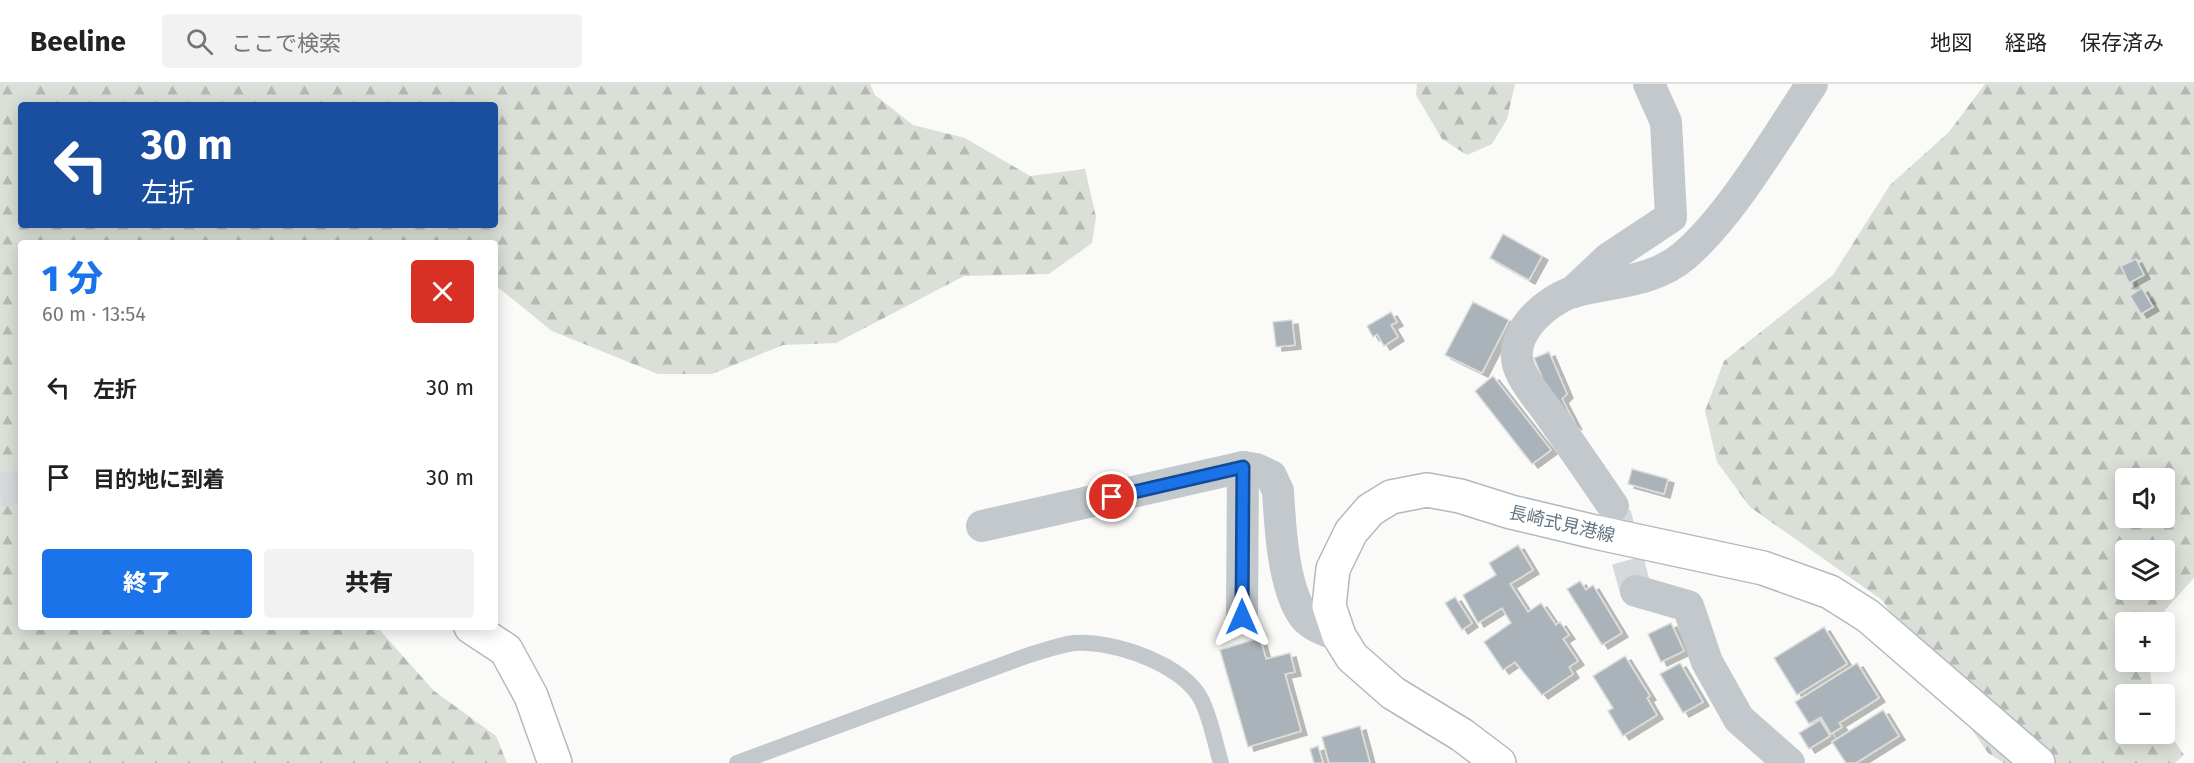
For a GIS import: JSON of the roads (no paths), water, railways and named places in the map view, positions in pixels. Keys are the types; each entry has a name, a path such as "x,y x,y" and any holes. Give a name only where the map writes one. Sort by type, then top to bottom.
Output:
{"main road":[{"name":"長崎式見港線","path":"1499,763 1462,735 1393,693 1352,657 1339,636 1329,606 1333,569 1351,532 1370,510 1391,497 1427,490 1595,532 1763,568 1830,592 1868,616 2038,763"},
{"path":"476,630 506,650 531,696 555,763"}],"street":[{"path":"1573,292 1609,258 1671,217 1666,122 1649,84"},
{"path":"1613,506 1519,369 1520,340 1532,320 1551,302 1573,292 1638,280 1684,256 1719,218 1812,84"},
{"path":"1242,617 1243,467"},
{"path":"982,526 1243,467 1256,469 1271,476 1278,491 1291,588 1303,616 1322,629 1339,636"},
{"path":"1636,591 1688,606 1707,662 1739,718 1789,763"}],"lane":[{"path":"736,763 1029,655 1072,644 1100,643 1141,656 1186,679 1202,701 1221,763"}],"tunnel":[{"path":"0,490 18,487"},
{"path":"1615,514 1636,591"}]}
